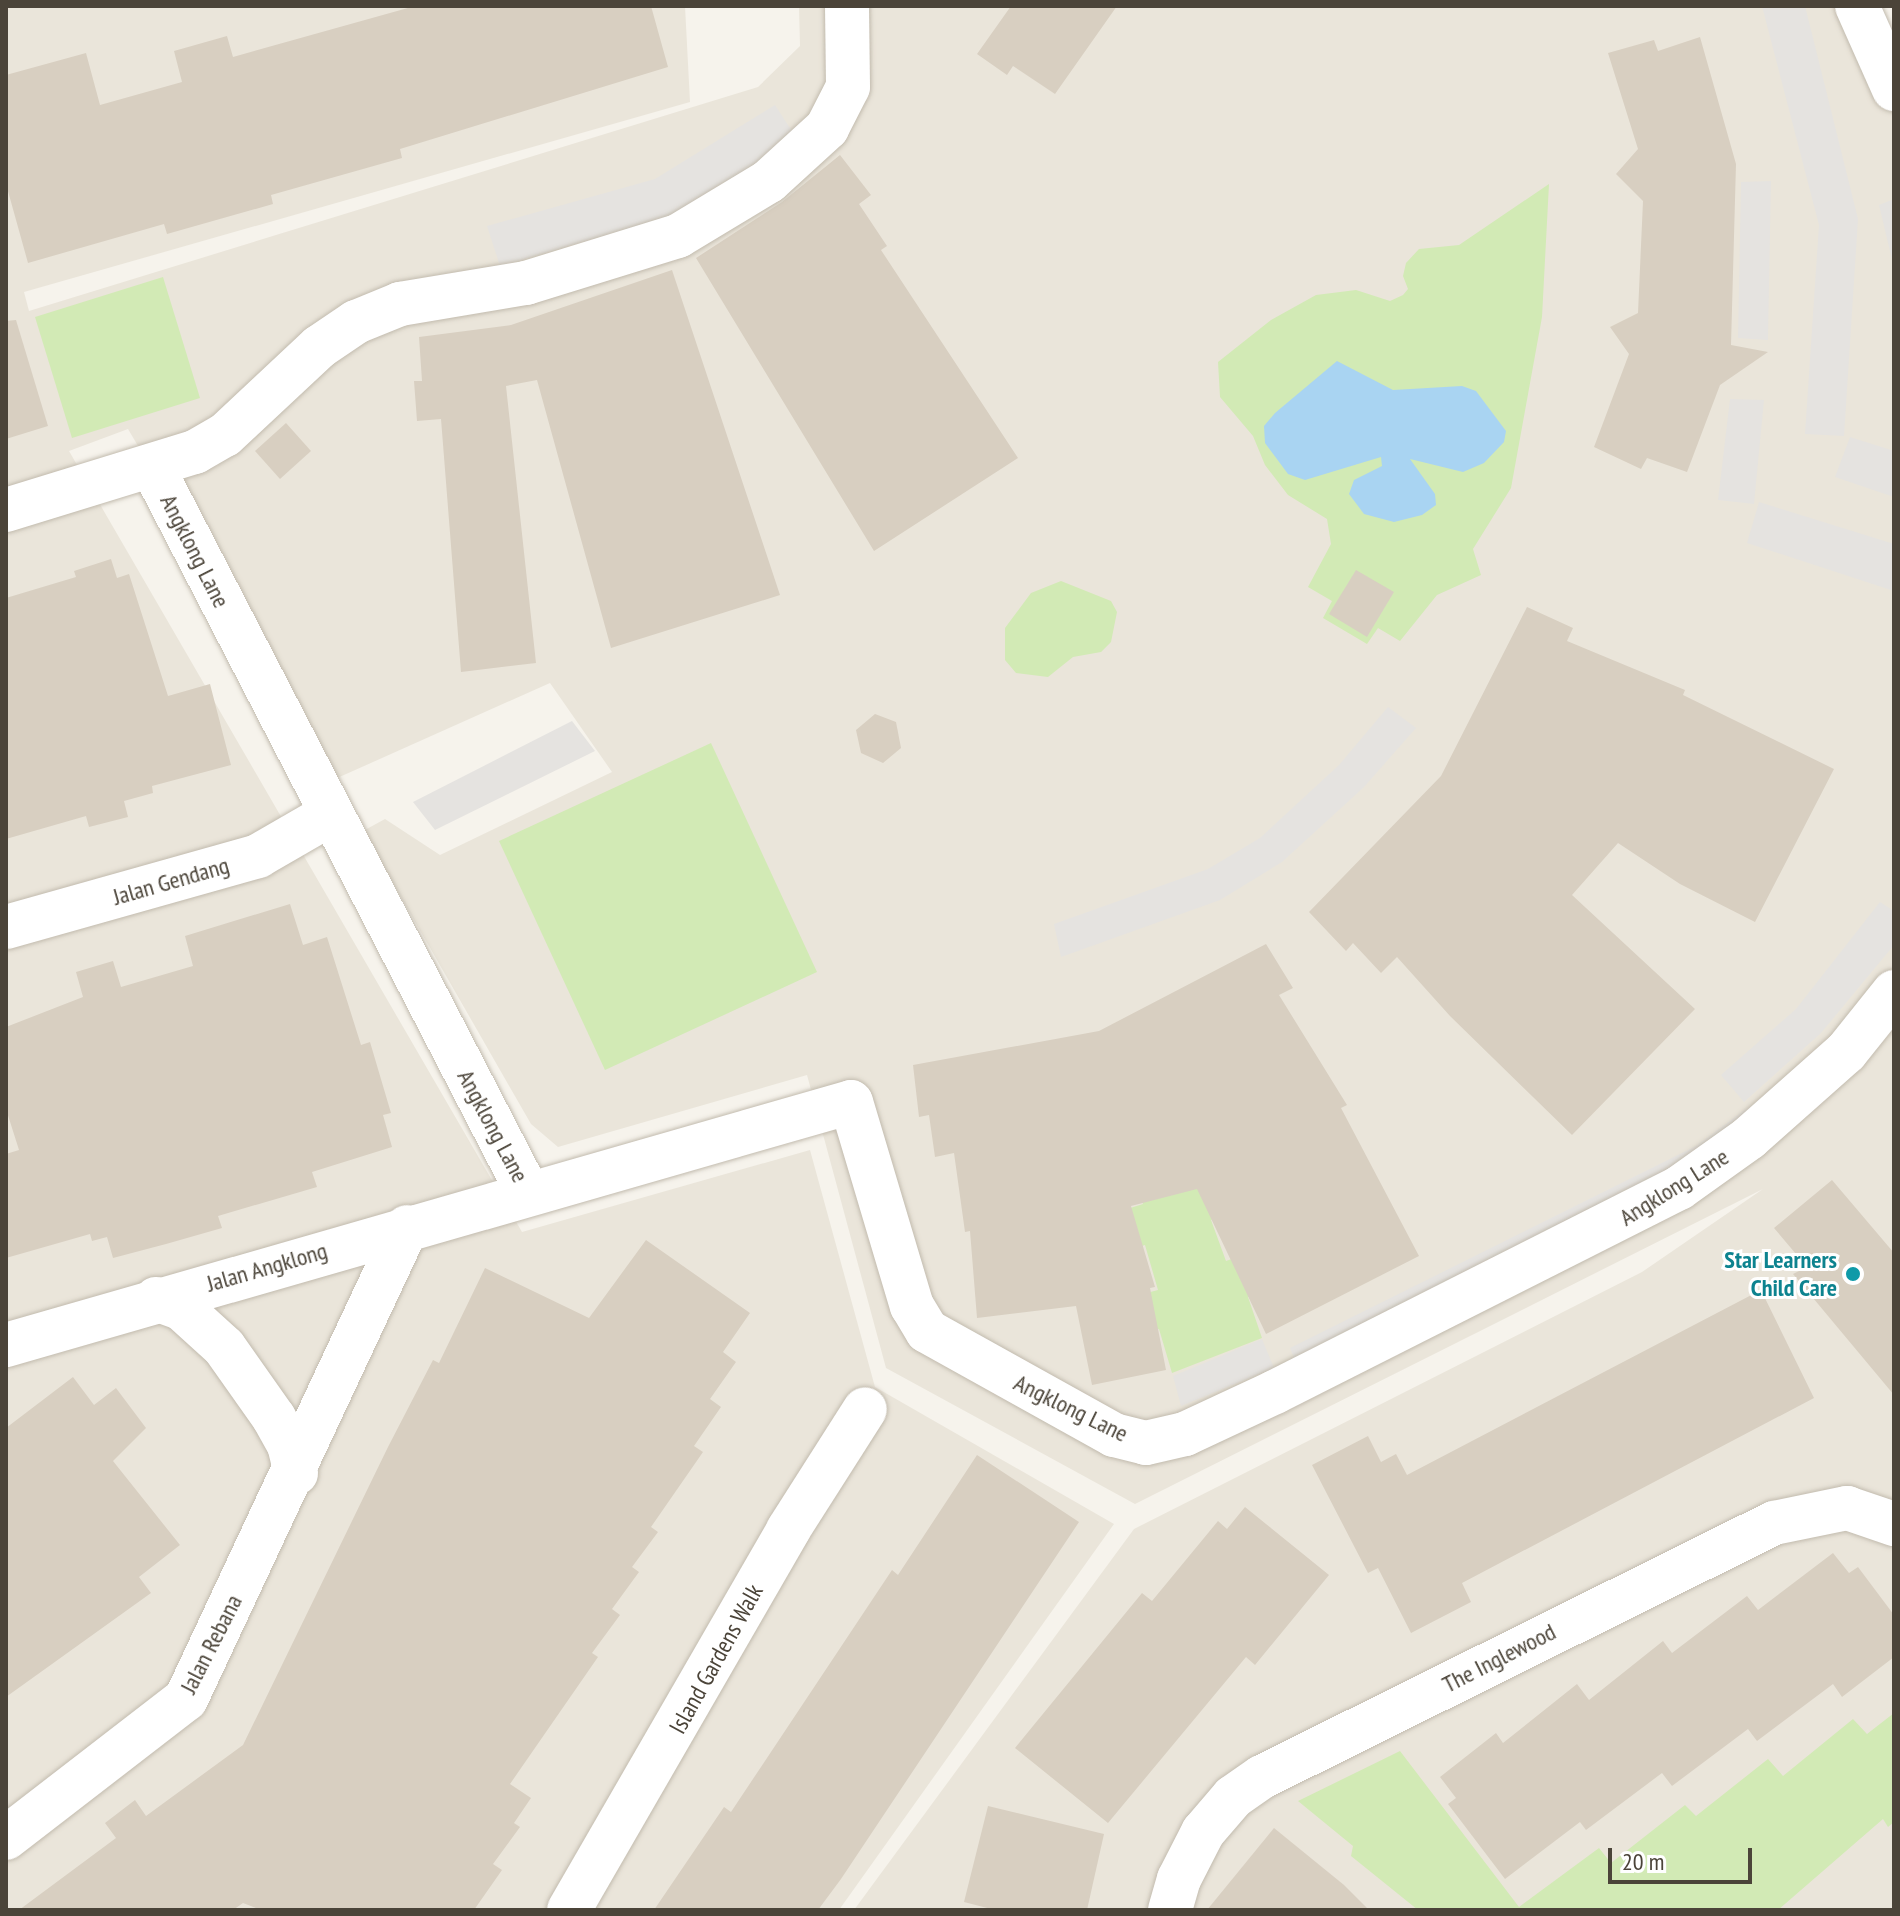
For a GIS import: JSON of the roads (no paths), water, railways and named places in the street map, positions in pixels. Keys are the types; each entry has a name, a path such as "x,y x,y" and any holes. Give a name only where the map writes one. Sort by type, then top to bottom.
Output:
{"street":[{"name":"Angklong Lane","path":"847,6 848,87 827,128 769,181 678,236 598,264 526,283 400,304 356,322 319,347 225,435 153,468 329,815 528,1193 851,1102 912,1306 927,1331 1114,1435 1146,1443 1185,1434 1275,1392 1679,1188 1749,1138 1846,1052 1894,992"},
{"path":"1857,6 1894,89"},
{"path":"6,510 153,468"},
{"name":"Jalan Gendang","path":"6,927 258,856 329,815"},
{"name":"Jalan Angklong","path":"6,1345 528,1193"},
{"name":"Jalan Rebana","path":"6,1838 186,1699 296,1473 407,1227"},
{"path":"156,1299 181,1308 224,1347 274,1418 289,1445 296,1473"},
{"name":"Island Gardens Walk","path":"569,1910 788,1530 865,1409"},
{"name":"The Inglewood","path":"1170,1910 1203,1832 1233,1797 1262,1777 1774,1523 1847,1508 1894,1524"}],"water":[{"path":"1337,361 1393,390 1462,386 1476,391 1506,431 1504,442 1484,463 1463,472 1410,459 1435,494 1436,505 1422,515 1394,522 1364,514 1349,494 1354,480 1382,466 1381,457 1305,480 1288,474 1265,443 1264,426 1275,413"}],"place":[{"name":"Star Learners Child Care","path":"1853,1274"}]}
